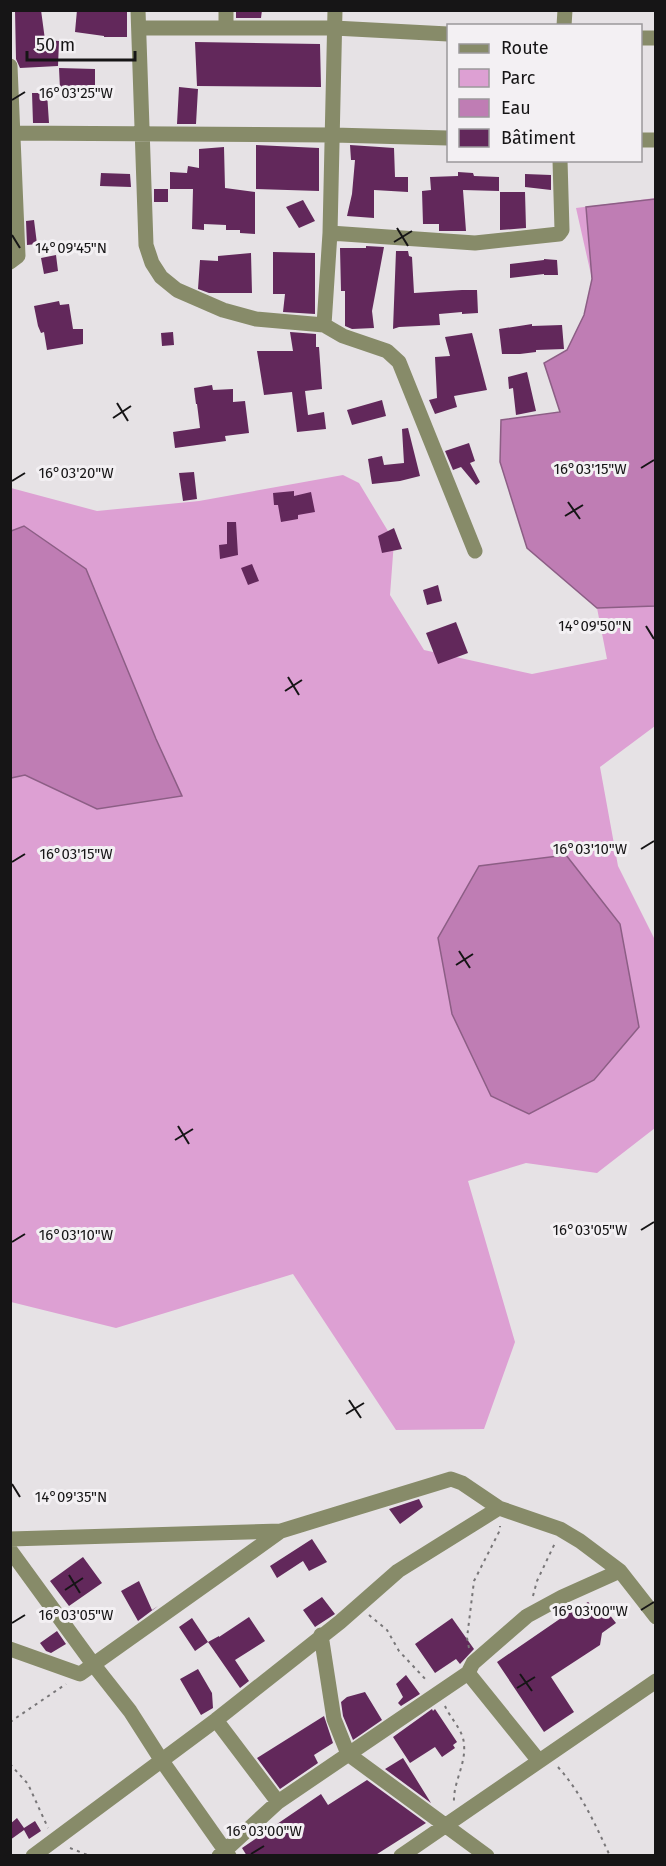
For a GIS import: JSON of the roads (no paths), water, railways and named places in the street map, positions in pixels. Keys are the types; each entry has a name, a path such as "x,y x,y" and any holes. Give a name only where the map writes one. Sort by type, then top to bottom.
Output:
{"street":[{"path":"138,10 146,245 152,263 161,277 177,290 223,310 256,319 324,325 344,336 387,351 399,362 475,551"},
{"path":"226,10 226,27"},
{"path":"324,325 330,233 335,10"},
{"path":"140,28 334,28 447,34"},
{"path":"10,66 11,133 18,256 10,262"},
{"path":"11,133 447,138"},
{"path":"330,233 474,243 559,234 562,231 560,162"},
{"path":"10,1539 281,1531 451,1479 462,1483 499,1508 560,1529 580,1541 620,1571 656,1617"},
{"path":"44,1850 216,1720 356,1609 398,1571 499,1508"},
{"path":"10,1649 80,1674 281,1531"},
{"path":"10,1550 130,1711 225,1854 278,1802 439,1693 527,1616 562,1597 620,1571"},
{"path":"321,1635 334,1719 348,1754 450,1821 488,1856"},
{"path":"470,1668 539,1761"},
{"path":"401,1856 421,1850 450,1821 656,1681"},
{"path":"216,1720 278,1802"}],"water":[{"path":"655,199 655,606 597,608 527,548 500,462 501,420 560,412 544,363 567,350 584,315 592,279 586,207"},
{"path":"24,526 86,569 182,796 97,809 25,775 11,778 11,531"},
{"path":"566,855 620,924 639,1027 594,1080 529,1114 491,1096 452,1014 438,938 479,866"}]}
